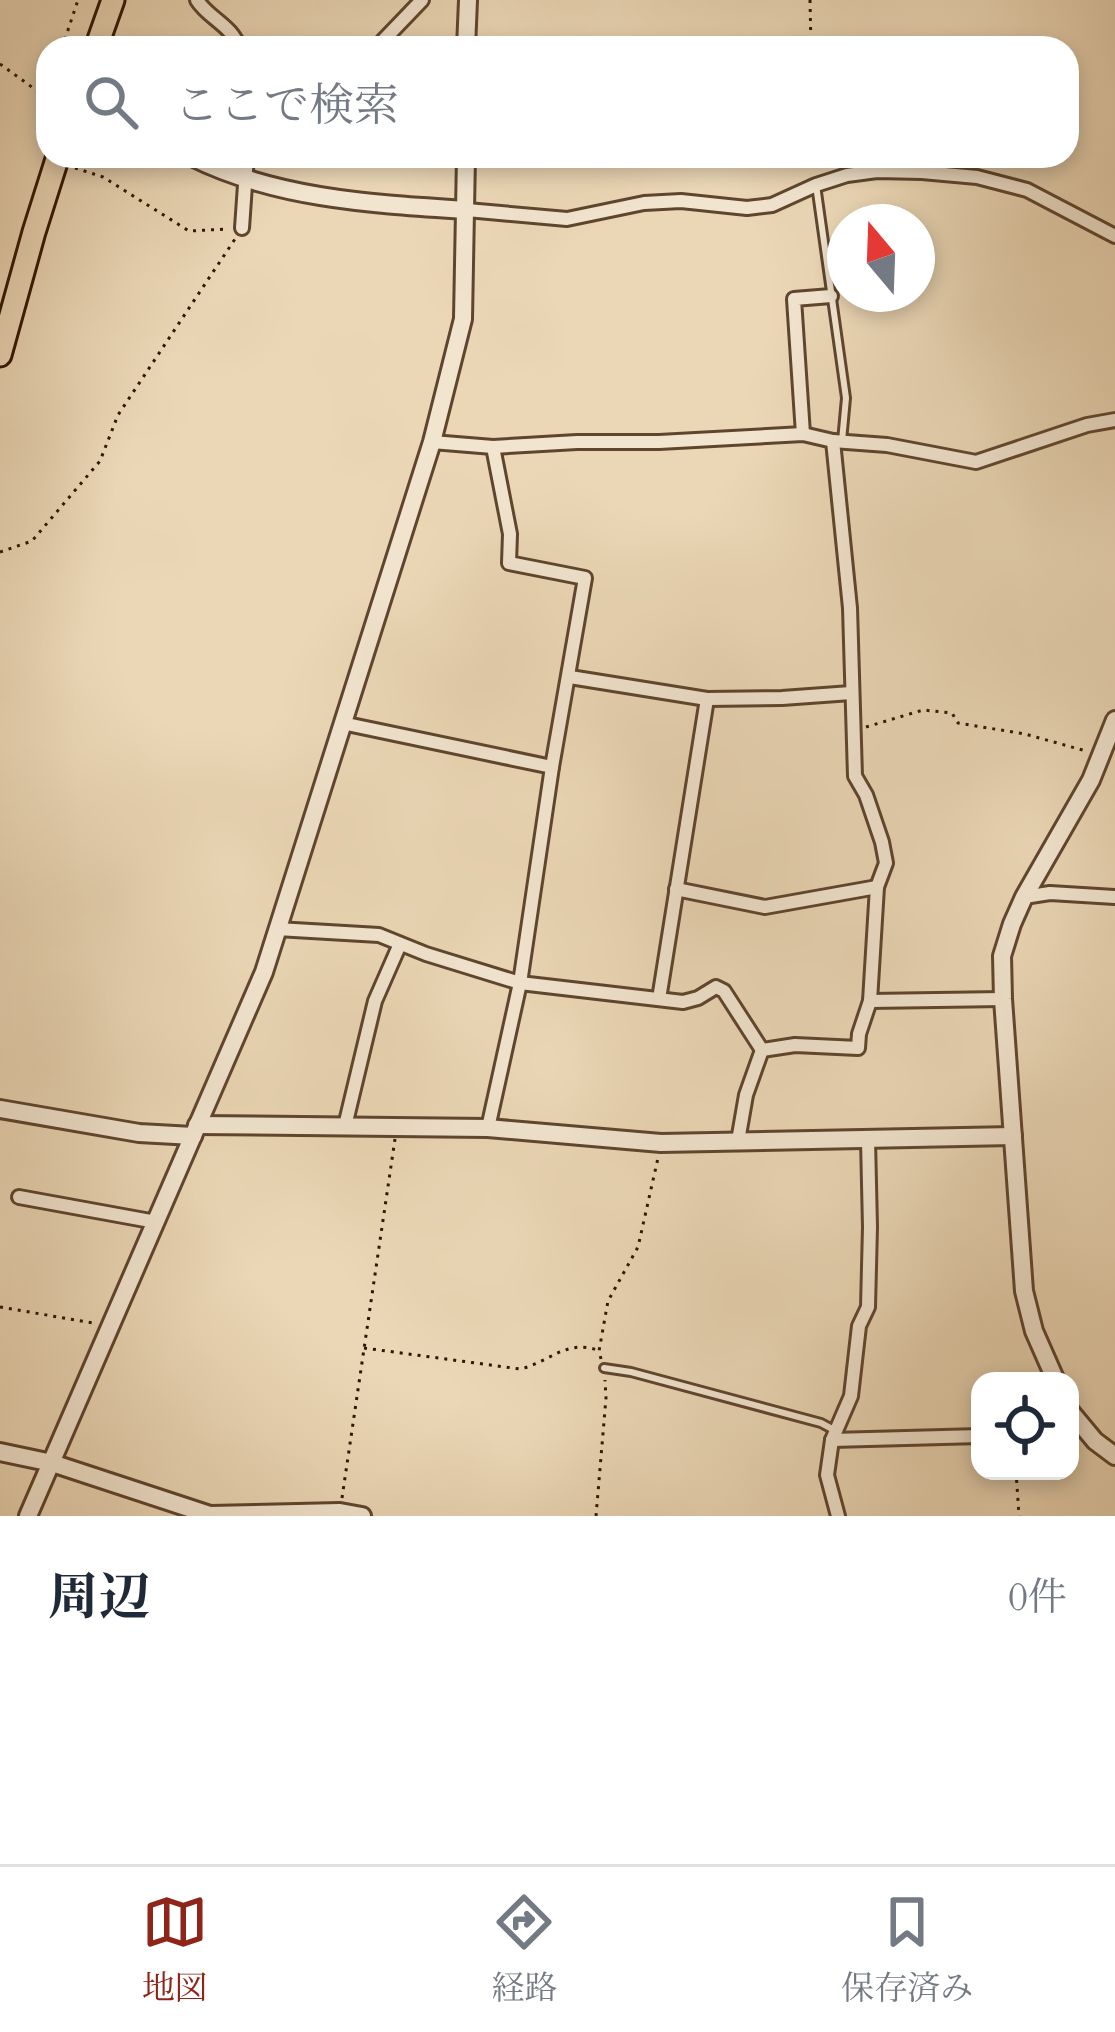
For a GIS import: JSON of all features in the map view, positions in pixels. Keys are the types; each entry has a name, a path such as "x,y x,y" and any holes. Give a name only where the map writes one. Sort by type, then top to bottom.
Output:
{"main road":[{"path":"100,36 113,0"},
{"path":"0,355 54,168"}],"street":[{"path":"197,0 235,36"},
{"path":"388,36 422,0"},
{"path":"466,36 468,0"},
{"path":"219,168 322,197 567,219 644,203 772,206 815,185 877,171 977,177 1027,190 1115,236"},
{"path":"242,228 246,168"},
{"path":"28,1516 264,972 432,442 464,319 466,168"},
{"path":"802,434 794,299 827,296"},
{"path":"432,442 493,447 802,434 982,461 1065,431 1115,420"},
{"path":"738,1141 746,1095 762,1051 795,1046 858,1048 870,1001 878,887 886,863 866,795 855,776 838,441"},
{"path":"488,1127 520,983 585,578 509,563 510,535 493,447"},
{"path":"569,677 707,698 851,693"},
{"path":"659,999 707,698"},
{"path":"1052,1372 1024,1291 1002,956 1024,897 1091,780 1115,720"},
{"path":"343,723 552,767"},
{"path":"676,889 765,907 878,887"},
{"path":"1024,897 1050,893 1115,897"},
{"path":"277,929 379,935 520,983 683,1002 716,987 724,991 762,1051"},
{"path":"345,1126 375,1001 400,944"},
{"path":"870,1001 1003,999"},
{"path":"0,1109 139,1132 488,1127 662,1143 1013,1136"},
{"path":"838,1516 827,1475 834,1435 851,1396 859,1326 868,1307 868,1140"},
{"path":"20,1197 156,1222"},
{"path":"1079,1422 1115,1456"},
{"path":"834,1435 971,1436"},
{"path":"0,1452 52,1463 210,1515 340,1512 362,1516"}],"lane":[{"path":"815,185 827,268"},
{"path":"833,312 846,398 838,441"},
{"path":"604,1368 821,1423 834,1435"}],"path":[{"path":"66,36 78,0"},
{"path":"809,0 810,36"},
{"path":"0,64 36,88"},
{"path":"80,168 103,177 189,231 242,228"},
{"path":"0,552 32,541 100,461 118,415 242,228"},
{"path":"853,730 923,710 952,713 958,722 1102,755"},
{"path":"340,1512 397,1126"},
{"path":"596,1516 606,1398 599,1351 608,1300 638,1247 662,1143"},
{"path":"0,1306 111,1327"},
{"path":"364,1348 520,1370 558,1351 587,1347 599,1351"},
{"path":"1016,1480 1018,1516"}]}
